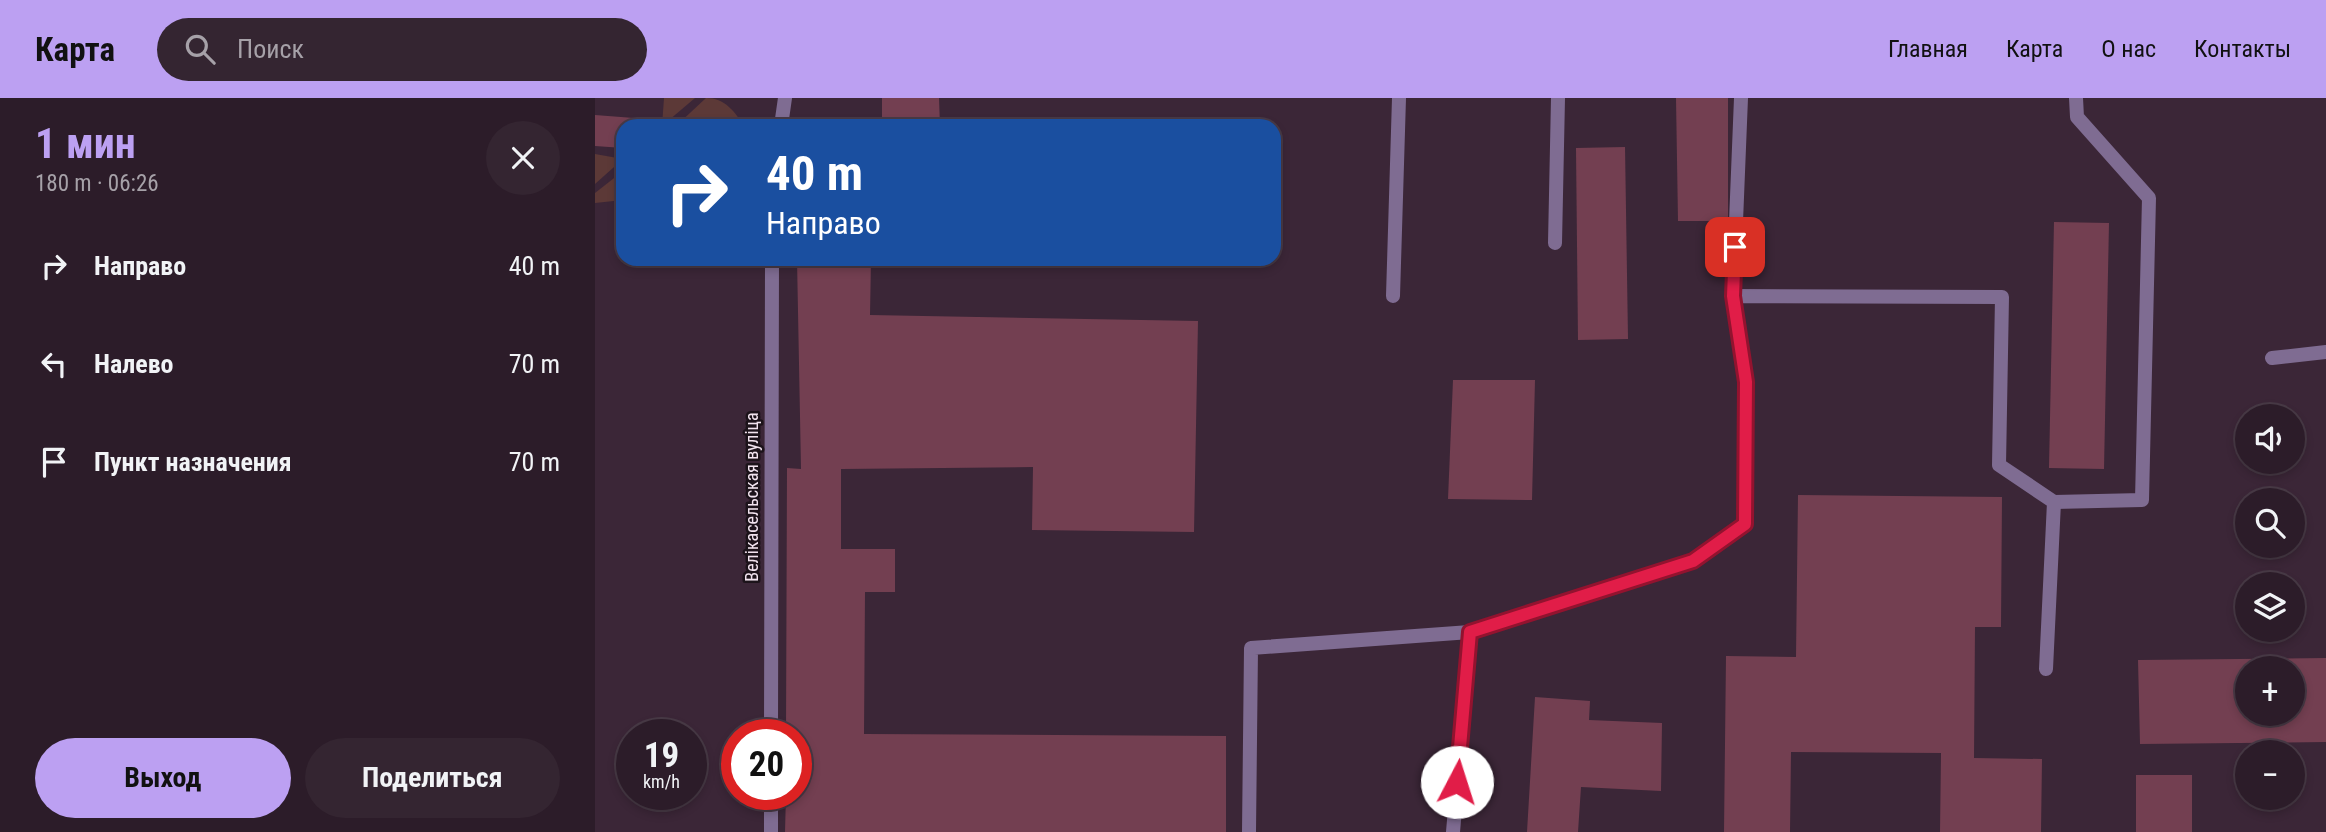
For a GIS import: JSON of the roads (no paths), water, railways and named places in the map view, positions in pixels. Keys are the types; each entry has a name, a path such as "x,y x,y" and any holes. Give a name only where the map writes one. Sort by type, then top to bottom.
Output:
{"street":[{"path":"782,119 785,98"},
{"path":"1393,296 1399,98"},
{"path":"1555,243 1558,98"},
{"path":"1249,832 1251,648 1470,632 1693,561 1745,524 1746,382 1733,296 1741,98"},
{"path":"1733,296 2002,297 1999,465 2054,502 2142,500 2149,198 2077,117 2076,98"},
{"name":"Велікасельская вуліца","path":"771,719 772,266"},
{"path":"2273,358 2326,352"},
{"path":"2046,669 2054,502"},
{"path":"1453,832 1470,632"},
{"path":"771,810 771,832"}]}
